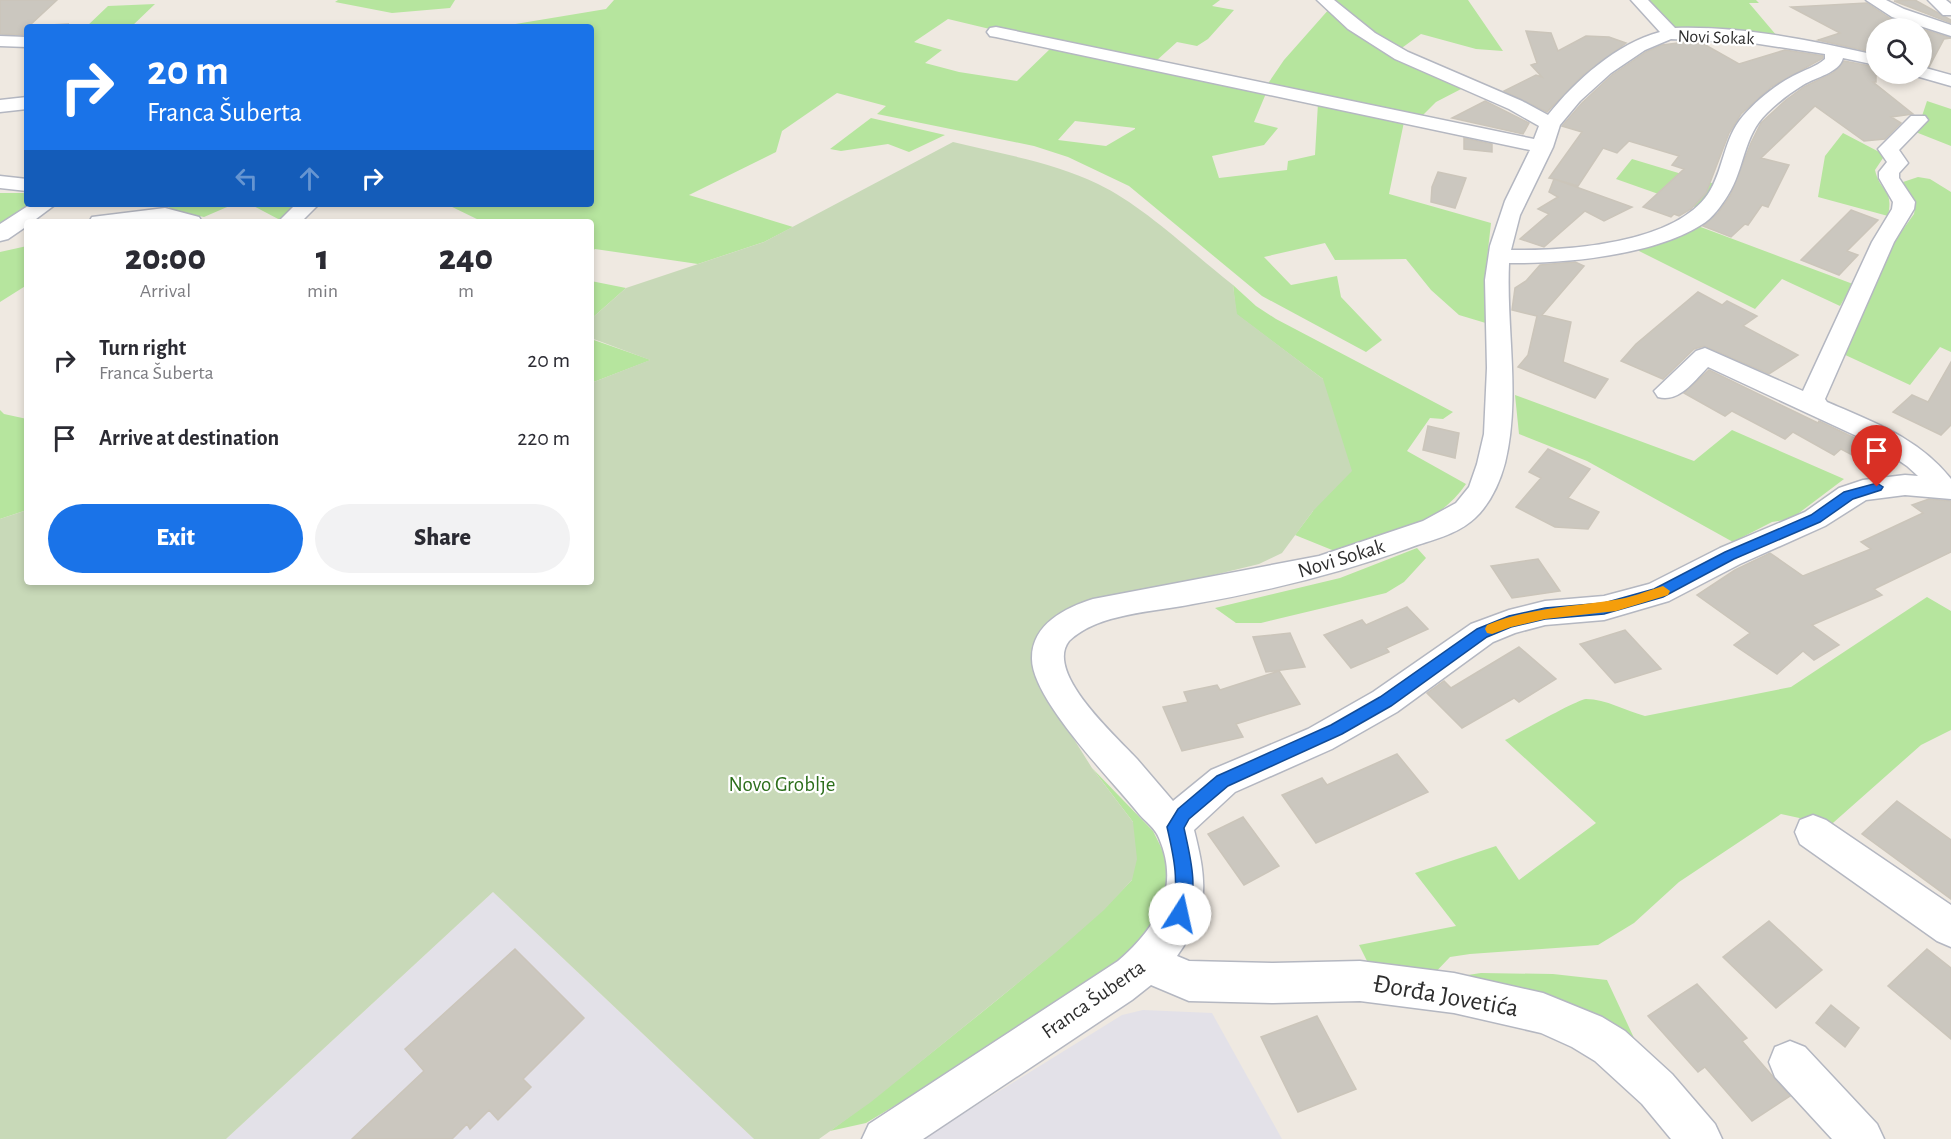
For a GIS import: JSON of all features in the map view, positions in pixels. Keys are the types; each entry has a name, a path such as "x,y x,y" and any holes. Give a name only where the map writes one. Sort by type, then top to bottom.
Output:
{"street":[{"path":"1325,0 1352,26 1382,46 1449,78 1509,102 1546,136"},
{"path":"1639,0 1670,34"},
{"path":"1874,0 1898,13 1951,31"},
{"path":"996,32 1546,136"},
{"name":"Novi Sokak","path":"1175,827 1162,815 1070,707 1053,681 1049,663 1050,644 1063,628 1078,617 1093,611 1293,574 1347,559 1433,529 1464,512 1476,500 1485,483 1499,429 1499,256 1505,224 1546,136 1570,102 1611,64 1629,51 1670,34 1763,39 1824,48 1866,58"},
{"path":"0,41 24,42"},
{"path":"1499,256 1534,257 1606,247 1664,234 1692,222 1712,204 1725,183 1736,140 1743,127 1768,102 1788,87 1831,64 1835,59 1832,56"},
{"path":"1932,75 1951,81"},
{"path":"0,106 24,103"},
{"path":"1817,408 1812,399 1814,391 1861,294 1883,242 1903,209 1904,202 1889,178 1889,172 1898,163 1888,149 1918,120"},
{"path":"0,182 24,185"},
{"path":"0,234 40,207"},
{"path":"292,219 305,207"},
{"path":"124,219 165,214 181,219"},
{"path":"0,245 24,240"},
{"path":"1667,391 1705,356 1905,449 1946,488"},
{"path":"1175,827 1184,814 1223,781 1320,739 1385,702 1482,633 1509,622 1545,613 1604,608 1658,593 1730,556 1815,519 1849,495 1863,490 1905,484 1946,488"},
{"name":"Franca Šuberta","path":"884,1139 1108,993 1147,964 1170,934 1184,899 1185,869 1175,827"},
{"path":"1813,832 1951,928"},
{"name":"Đorđa Jovetića","path":"1147,964 1190,981 1273,983 1360,981 1454,993 1544,1012 1587,1032 1610,1046 1657,1089 1700,1139"},
{"path":"1790,1062 1862,1139"}],"shaded area":[{"path":"493,892 754,1139 226,1139"},
{"path":"1143,1010 1212,1013 1282,1139 922,1139 1122,1015"}],"green space":[{"path":"338,0 455,0 450,8 392,13 335,2"},
{"path":"614,0 1220,0 1212,6 1234,10 1208,39 1197,46 1177,42 1156,61 948,19 914,42 942,50 925,63 959,72 1017,81 1052,47 1267,91 1254,122 1278,128 1264,145 1212,156 1219,178 1287,170 1288,161 1315,155 1318,103 1404,122 1389,194 1491,223 1484,286 1489,324 1459,315 1431,290 1406,259 1335,260 1325,243 1264,257 1291,285 1337,276 1341,297 1382,340 1366,352 1262,296 1129,186 1068,157 1034,146 877,114 886,106 837,93 782,131 776,152 689,195 793,227 764,242 698,264 594,250 594,219 477,219 452,207 594,207 594,24 516,24 606,9","holes":["1075,121 1135,129 1106,146 1058,140"]},
{"path":"1334,0 1468,0 1503,51 1476,49 1421,34 1399,50 1371,32"},
{"path":"1644,0 1756,0 1759,3 1749,3 1777,36 1677,31"},
{"path":"155,4 134,24 89,24 108,6"},
{"path":"1330,8 1349,30 1375,46 1465,87 1436,102 1420,118 1267,85 1284,60"},
{"path":"1927,101 1951,109 1951,146 1913,131 1921,119"},
{"path":"871,118 945,135 909,152 888,144 841,151 830,149"},
{"path":"1843,133 1885,155 1875,170 1888,195 1888,216 1818,197 1825,156"},
{"name":"Novo Groblje","path":"953,142 1045,164 1098,184 1150,217 1233,285 1237,314 1323,379 1352,471 1313,511 1282,553 1259,564 1082,607 1043,690 1092,768 1133,822 1137,859 1132,880 1104,910 1055,953 871,1102 819,1139 754,1139 493,892 226,1139 0,1139 0,519 24,511 24,585 594,585 594,382 650,360 594,339 594,316 626,288 764,242"},
{"path":"1632,159 1715,184 1698,208 1616,179"},
{"path":"1918,177 1930,179 1951,192 1951,352 1940,347 1910,385 1841,353 1894,242 1914,214 1915,208 1903,182"},
{"path":"0,193 24,193 24,207 32,207 0,226"},
{"path":"170,207 227,207 204,217 168,209"},
{"path":"256,207 298,207 284,219 278,219"},
{"path":"1698,226 1853,284 1840,306 1782,279 1755,309 1631,247"},
{"path":"24,247 24,287 0,302 0,252"},
{"path":"594,282 626,288 594,316"},
{"path":"1233,285 1256,306 1276,319 1453,412 1443,419 1430,418 1407,451 1466,484 1454,498 1441,510 1410,529 1342,554 1295,535 1313,511 1323,379 1236,314"},
{"path":"594,340 651,360 594,382"},
{"path":"1515,395 1694,461 1732,430 1844,479 1791,519 1772,522 1733,542 1587,461 1519,434"},
{"path":"0,410 4,414 24,418 24,511 0,519"},
{"path":"1417,548 1426,558 1404,582 1386,593 1261,623 1236,623 1215,608 1340,578"},
{"path":"1927,597 1951,611 1951,730 1921,745 1825,830 1804,819 1781,814 1679,882 1634,923 1598,945 1450,957 1429,979 1369,965 1359,945 1456,926 1415,873 1496,846 1519,880 1596,823 1505,740 1586,699 1608,703 1645,716 1791,687"},
{"path":"1092,768 1153,831 1164,853 1169,877 1158,920 1099,983 866,1123 830,1131 1040,965 1132,880 1133,822"},
{"path":"1481,973 1553,974 1607,980 1641,1053 1461,976"}],"building":[{"path":"0,0 57,0 31,24 24,24 24,35 0,34"},
{"path":"1915,0 1951,20 1951,23 1894,1"},
{"path":"1867,3 1890,18 1866,18 1866,51 1818,40 1840,33 1791,7"},
{"path":"1526,31 1551,33 1558,51 1586,36 1609,37 1626,43 1583,75 1547,112 1504,91 1536,75 1542,77 1531,65 1537,63"},
{"path":"1932,32 1951,38 1944,39 1932,61"},
{"path":"1686,42 1702,43 1739,64 1785,50 1823,56 1771,87 1741,114 1729,133 1706,193 1691,209 1679,216 1674,214 1671,217 1643,207 1684,169 1672,165 1679,156 1629,141 1617,153 1603,148 1578,186 1549,178 1582,132 1562,126 1582,103 1612,75 1646,52 1662,45"},
{"path":"1844,61 1866,65 1866,84 1876,84 1913,114 1891,117 1901,123 1885,139 1864,141 1815,106 1761,158 1789,165 1768,207 1762,205 1748,225 1745,224 1731,237 1703,226 1718,213 1730,196 1761,123 1804,87 1833,73"},
{"path":"1485,101 1529,123 1523,134 1452,118"},
{"path":"1464,138 1492,144 1492,152 1464,149"},
{"path":"1438,172 1466,178 1455,208 1431,202 1432,187"},
{"path":"1554,179 1632,207 1604,221 1585,211 1544,247 1520,239 1549,214 1538,209 1558,197 1549,192"},
{"path":"1851,210 1878,220 1847,251 1858,255 1839,275 1801,260"},
{"path":"1575,262 1584,266 1542,315 1571,322 1563,362 1608,379 1595,398 1518,367 1528,355 1537,316 1512,310 1515,288 1526,281 1540,265"},
{"path":"1698,292 1722,305 1727,301 1757,316 1743,326 1798,355 1769,374 1704,346 1694,349 1663,379 1621,361 1636,344"},
{"path":"1951,362 1951,425 1941,435 1893,412 1912,395 1928,402"},
{"path":"1709,370 1818,423 1819,421 1878,449 1864,461 1841,449 1834,455 1793,432 1785,439 1732,411 1725,416 1684,393"},
{"path":"1428,426 1459,433 1455,458 1423,450"},
{"path":"1548,449 1590,469 1568,498 1599,512 1588,529 1555,527 1516,507 1541,478 1529,472"},
{"path":"1929,499 1951,501 1951,552 1874,589 1882,595 1812,625 1839,645 1814,660 1803,651 1777,674 1734,645 1750,633 1697,595 1735,570 1770,553 1803,576 1871,549 1861,542 1923,513 1912,505"},
{"path":"1538,559 1560,591 1512,598 1491,566"},
{"path":"1407,607 1428,629 1386,648 1389,652 1351,668 1324,635 1362,620 1366,625"},
{"path":"1625,630 1661,669 1615,683 1580,644"},
{"path":"1290,633 1305,667 1266,672 1253,637"},
{"path":"1519,647 1556,679 1519,702 1514,698 1462,728 1427,693 1444,681 1451,688"},
{"path":"1279,671 1300,704 1236,724 1243,737 1182,751 1163,707 1188,702 1184,692 1217,685 1220,690"},
{"path":"1397,754 1428,792 1316,843 1282,795 1322,778 1327,785"},
{"path":"1897,801 1951,840 1951,899 1862,834"},
{"path":"1243,817 1279,866 1244,885 1208,834"},
{"path":"1769,921 1822,970 1776,1008 1723,957"},
{"path":"515,949 584,1018 523,1079 531,1087 498,1120 489,1110 470,1129 467,1124 452,1139 352,1139 424,1071 405,1049"},
{"path":"1927,949 1951,968 1951,1039 1888,986"},
{"path":"1697,984 1747,1038 1742,1041 1790,1096 1752,1121 1705,1067 1698,1072 1648,1016"},
{"path":"1831,1005 1859,1028 1845,1047 1816,1023"},
{"path":"1317,1016 1356,1089 1298,1112 1261,1037"}],"slow traffic":[{"path":"1492,629 1545,613 1616,606 1663,591"}],"route":[{"path":"1180,914 1184,899 1185,869 1175,827 1191,807 1223,781 1336,730 1385,702 1482,633 1509,622 1545,613 1604,608 1629,603 1658,593 1730,556 1815,519 1831,510 1849,495 1877,487"}]}
